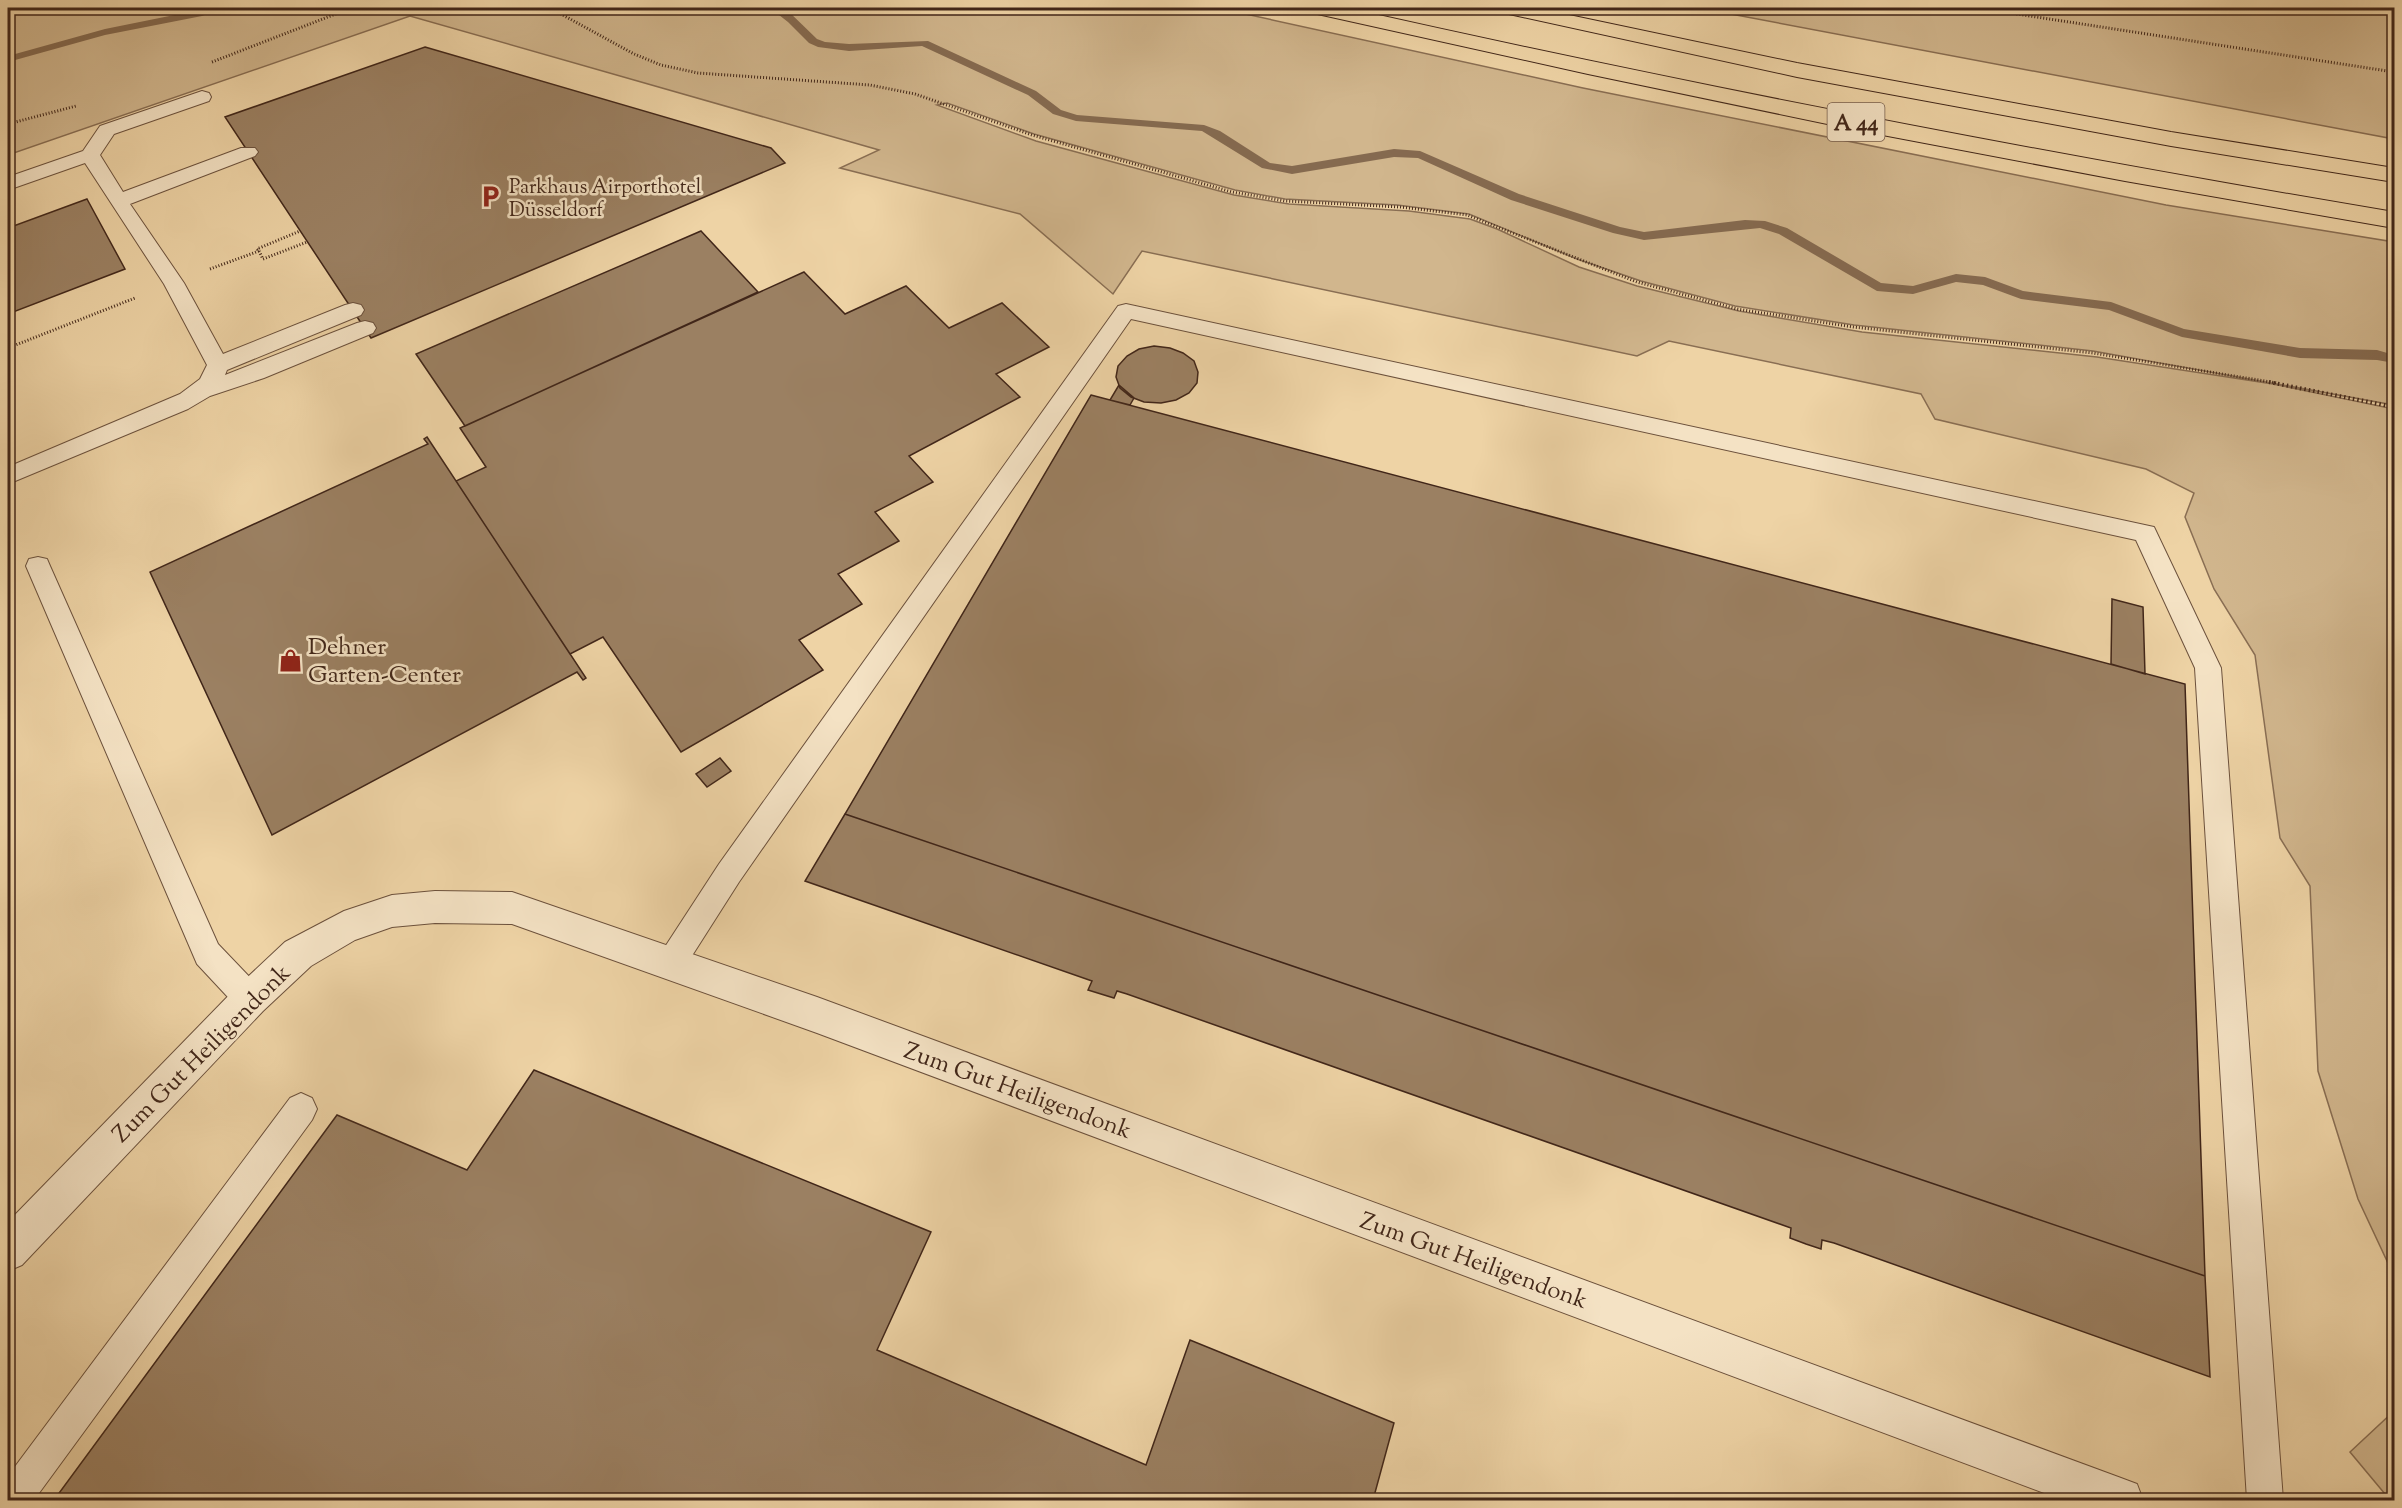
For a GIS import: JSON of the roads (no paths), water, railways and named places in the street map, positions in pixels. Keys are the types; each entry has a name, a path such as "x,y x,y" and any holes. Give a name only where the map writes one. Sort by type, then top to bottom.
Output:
{"highway":[{"name":"A 44","path":"1321,8 1823,116 2166,182 2394,220"},
{"name":"A 44","path":"1509,8 1797,70 2171,139 2394,175"}],"street":[{"name":"Zum Gut Heiligendonk","path":"8,1251 250,999 298,954 344,927 392,911 435,907 512,909 828,1019 2121,1500"}],"lane":[{"path":"8,184 90,155 107,130 201,97"},
{"path":"113,193 243,145"},
{"path":"90,155 174,283 218,365 214,379 207,389"},
{"path":"671,963 736,863 1126,311 2145,534 2208,668 2265,1500"},
{"path":"8,476 180,403 207,389 256,373 359,319 218,365"},
{"path":"39,566 207,954 250,999"},
{"path":"12,1500 301,1108"}],"waterway":[{"path":"8,59 88,36 218,8"},
{"path":"775,8 792,19 813,41 822,45 849,47 924,43 1032,93 1057,112 1076,118 1204,128 1216,133 1256,160 1278,169 1292,170 1394,153 1420,155 1515,197 1617,230 1644,236 1761,224 1783,231 1877,287 1913,290 1956,278 1985,281 2021,295 2111,306 2182,333 2300,353 2377,355 2394,359"}],"place":[{"name":"Parkhaus Airporthotel Düsseldorf","path":"491,197"},
{"name":"Dehner Garten-Center","path":"290,660"}]}
